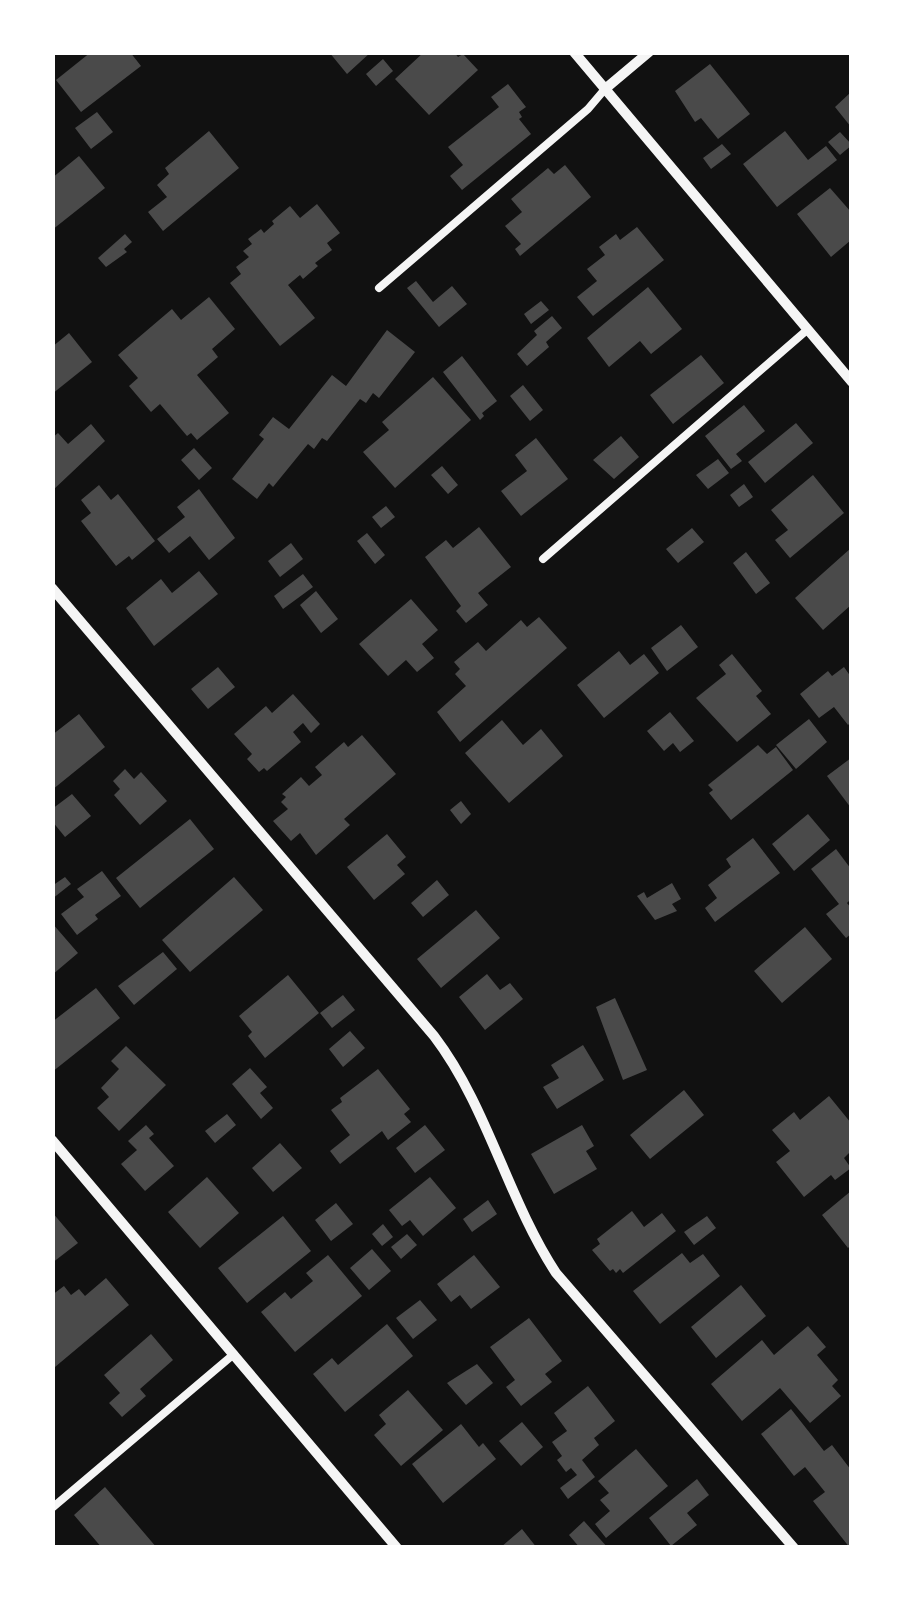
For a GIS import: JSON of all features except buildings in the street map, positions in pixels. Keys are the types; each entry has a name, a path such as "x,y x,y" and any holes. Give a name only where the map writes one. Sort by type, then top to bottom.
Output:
{"street":[{"path":"574,52 852,382"},
{"path":"605,89 649,52"},
{"path":"52,588 434,1036 466,1084 534,1237 556,1272 794,1548"},
{"path":"52,1140 396,1548"}],"lane":[{"path":"380,288 588,109 605,89"},
{"path":"542,559 807,330"},
{"path":"52,1508 234,1354"}]}
